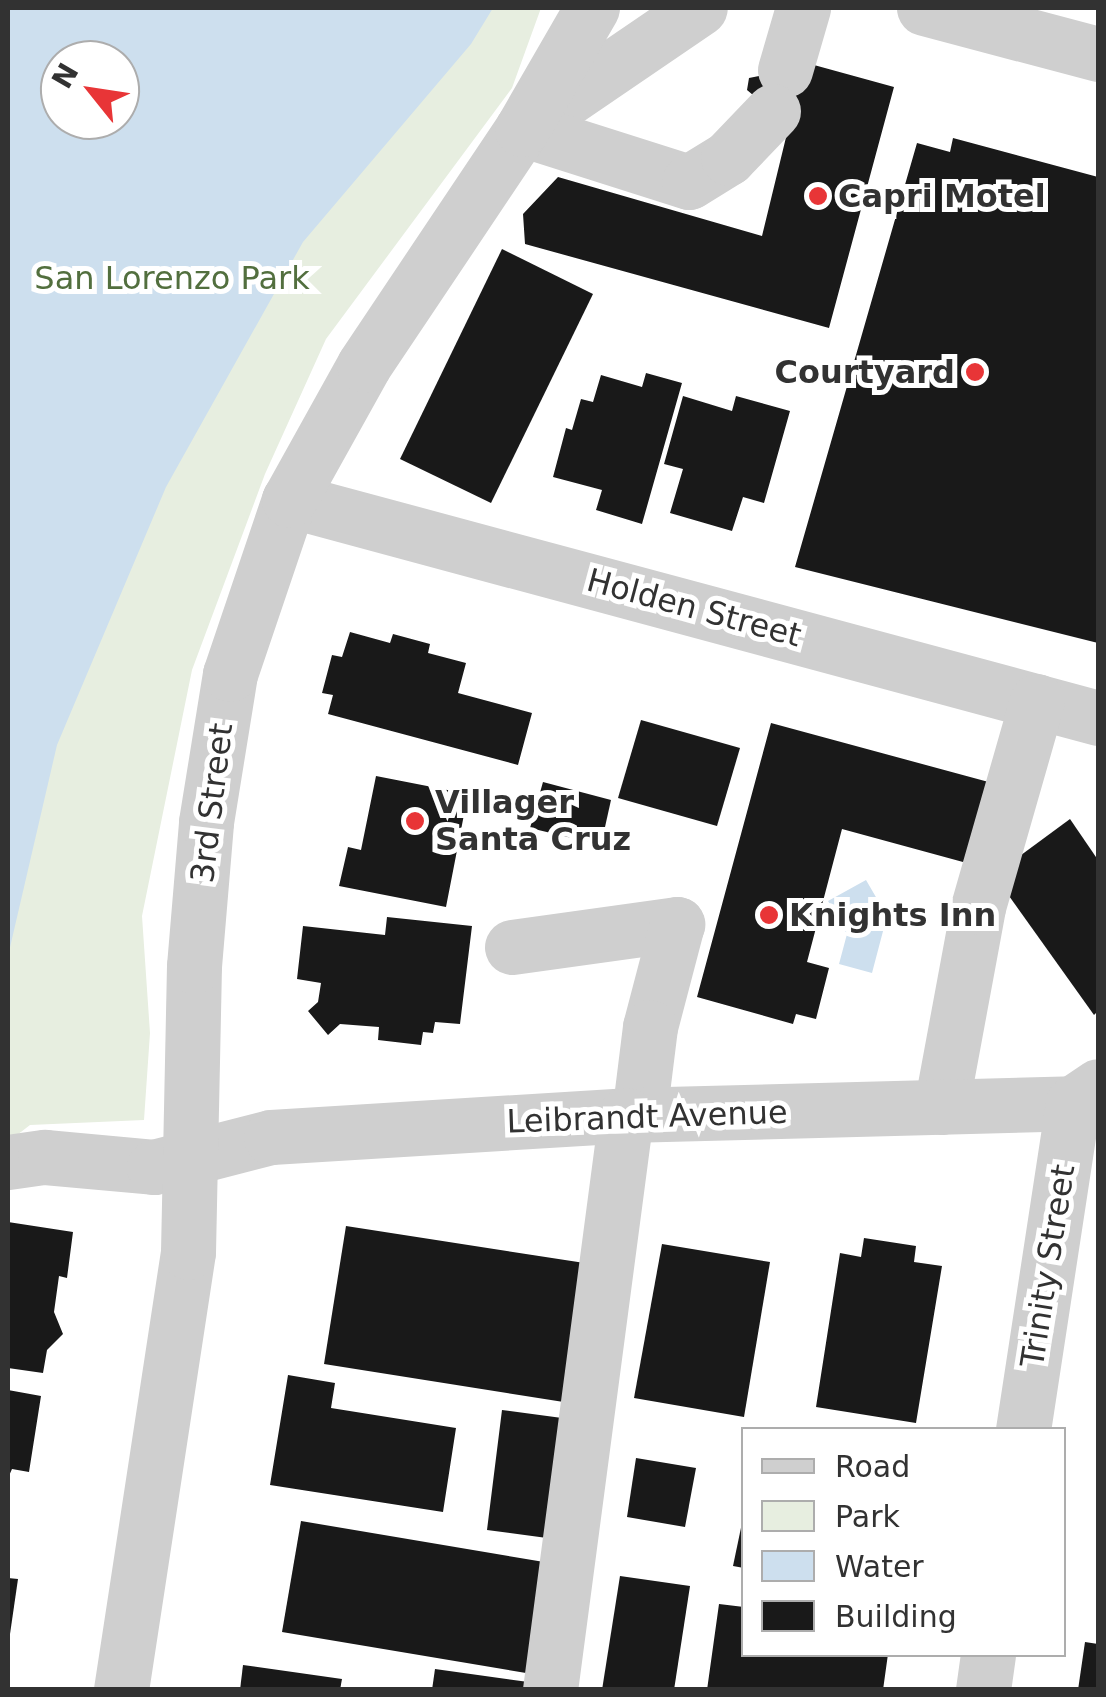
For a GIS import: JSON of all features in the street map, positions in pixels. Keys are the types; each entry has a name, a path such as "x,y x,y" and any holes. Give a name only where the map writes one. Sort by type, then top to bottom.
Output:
{"street":[{"name":"3rd Street","path":"121,1690 188,1252 194,966 206,822 230,674 289,500 364,365 522,129 592,8"},
{"path":"522,129 700,8"},
{"path":"522,129 689,182 728,158 779,91 802,8"},
{"path":"924,8 1098,54"},
{"name":"Holden Street","path":"289,500 1098,718"},
{"path":"942,1106 978,906 1037,701"},
{"path":"512,948 677,924 650,1026 633,1115 550,1690"},
{"name":"Leibrandt Avenue","path":"8,1162 46,1157 154,1167 271,1138 633,1115 942,1106 1086,1095"},
{"name":"Trinity Street","path":"1024,1427 1086,1095"},
{"path":"982,1690 988,1657"}],"green space":[{"name":"San Lorenzo Park","path":"8,8 541,8 512,88 326,339 265,474 192,670 142,916 150,1033 144,1120 30,1125 8,1142"}],"water":[{"path":"8,8 493,8 471,44 303,242 166,487 57,745 8,956"},
{"path":"866,880 887,916 872,973 839,964 847,934 828,901"}],"building":[{"name":"Capri Motel","path":"814,65 894,87 829,328 525,244 523,214 558,177 762,236 789,125 747,90 749,78"},
{"name":"Courtyard","path":"953,138 1098,177 1098,643 795,567 917,143 950,152"},
{"path":"502,249 593,294 491,503 400,459"},
{"path":"646,373 682,383 642,524 596,510 602,490 553,477 566,428 572,430 581,399 593,402 601,375 642,387"},
{"path":"683,396 732,411 736,396 790,411 764,503 743,497 732,531 670,513 683,469 664,464"},
{"path":"350,632 390,643 393,634 430,644 428,653 466,663 458,693 532,713 518,765 328,714 333,695 322,693 332,655 342,657"},
{"path":"641,720 740,748 717,826 618,798"},
{"name":"Knights Inn","path":"771,723 1007,787 985,868 842,829 807,962 829,968 816,1019 796,1014 793,1024 697,997"},
{"name":"Villager Santa Cruz","path":"376,776 468,794 446,907 339,886 348,847 361,850"},
{"path":"543,782 611,800 601,845 530,828"},
{"path":"1070,819 1098,860 1098,1011 1094,1015 994,875"},
{"path":"387,917 472,926 460,1024 435,1022 433,1033 423,1032 421,1045 378,1040 379,1027 340,1024 328,1035 308,1011 318,1002 321,983 297,979 303,926 385,935"},
{"path":"8,1222 73,1232 67,1278 59,1276 54,1312 63,1334 47,1350 43,1373 8,1368"},
{"path":"346,1226 591,1264 570,1403 324,1364"},
{"path":"864,1238 916,1246 914,1262 942,1266 916,1423 816,1407 840,1253 861,1257"},
{"path":"662,1244 770,1262 744,1417 634,1398"},
{"path":"288,1375 335,1383 331,1408 456,1428 443,1512 270,1485"},
{"path":"8,1390 41,1396 29,1472 12,1469 8,1478"},
{"path":"502,1410 562,1418 547,1538 487,1530"},
{"path":"636,1458 696,1468 685,1527 627,1517"},
{"path":"301,1521 544,1562 526,1673 282,1632"},
{"path":"741,1528 741,1567 733,1566"},
{"path":"620,1576 690,1586 674,1690 602,1690"},
{"path":"8,1578 18,1579 10,1634 8,1633"},
{"path":"719,1604 741,1607 741,1657 888,1657 883,1690 707,1690"},
{"path":"1085,1642 1098,1644 1098,1690 1078,1690"},
{"path":"243,1665 342,1679 340,1690 240,1690"},
{"path":"435,1669 543,1684 542,1690 432,1690"}],"place":[{"name":"Capri Motel","path":"818,196"},
{"name":"Courtyard","path":"975,372"},
{"name":"Villager Santa Cruz","path":"415,821"},
{"name":"Knights Inn","path":"769,915"}]}
